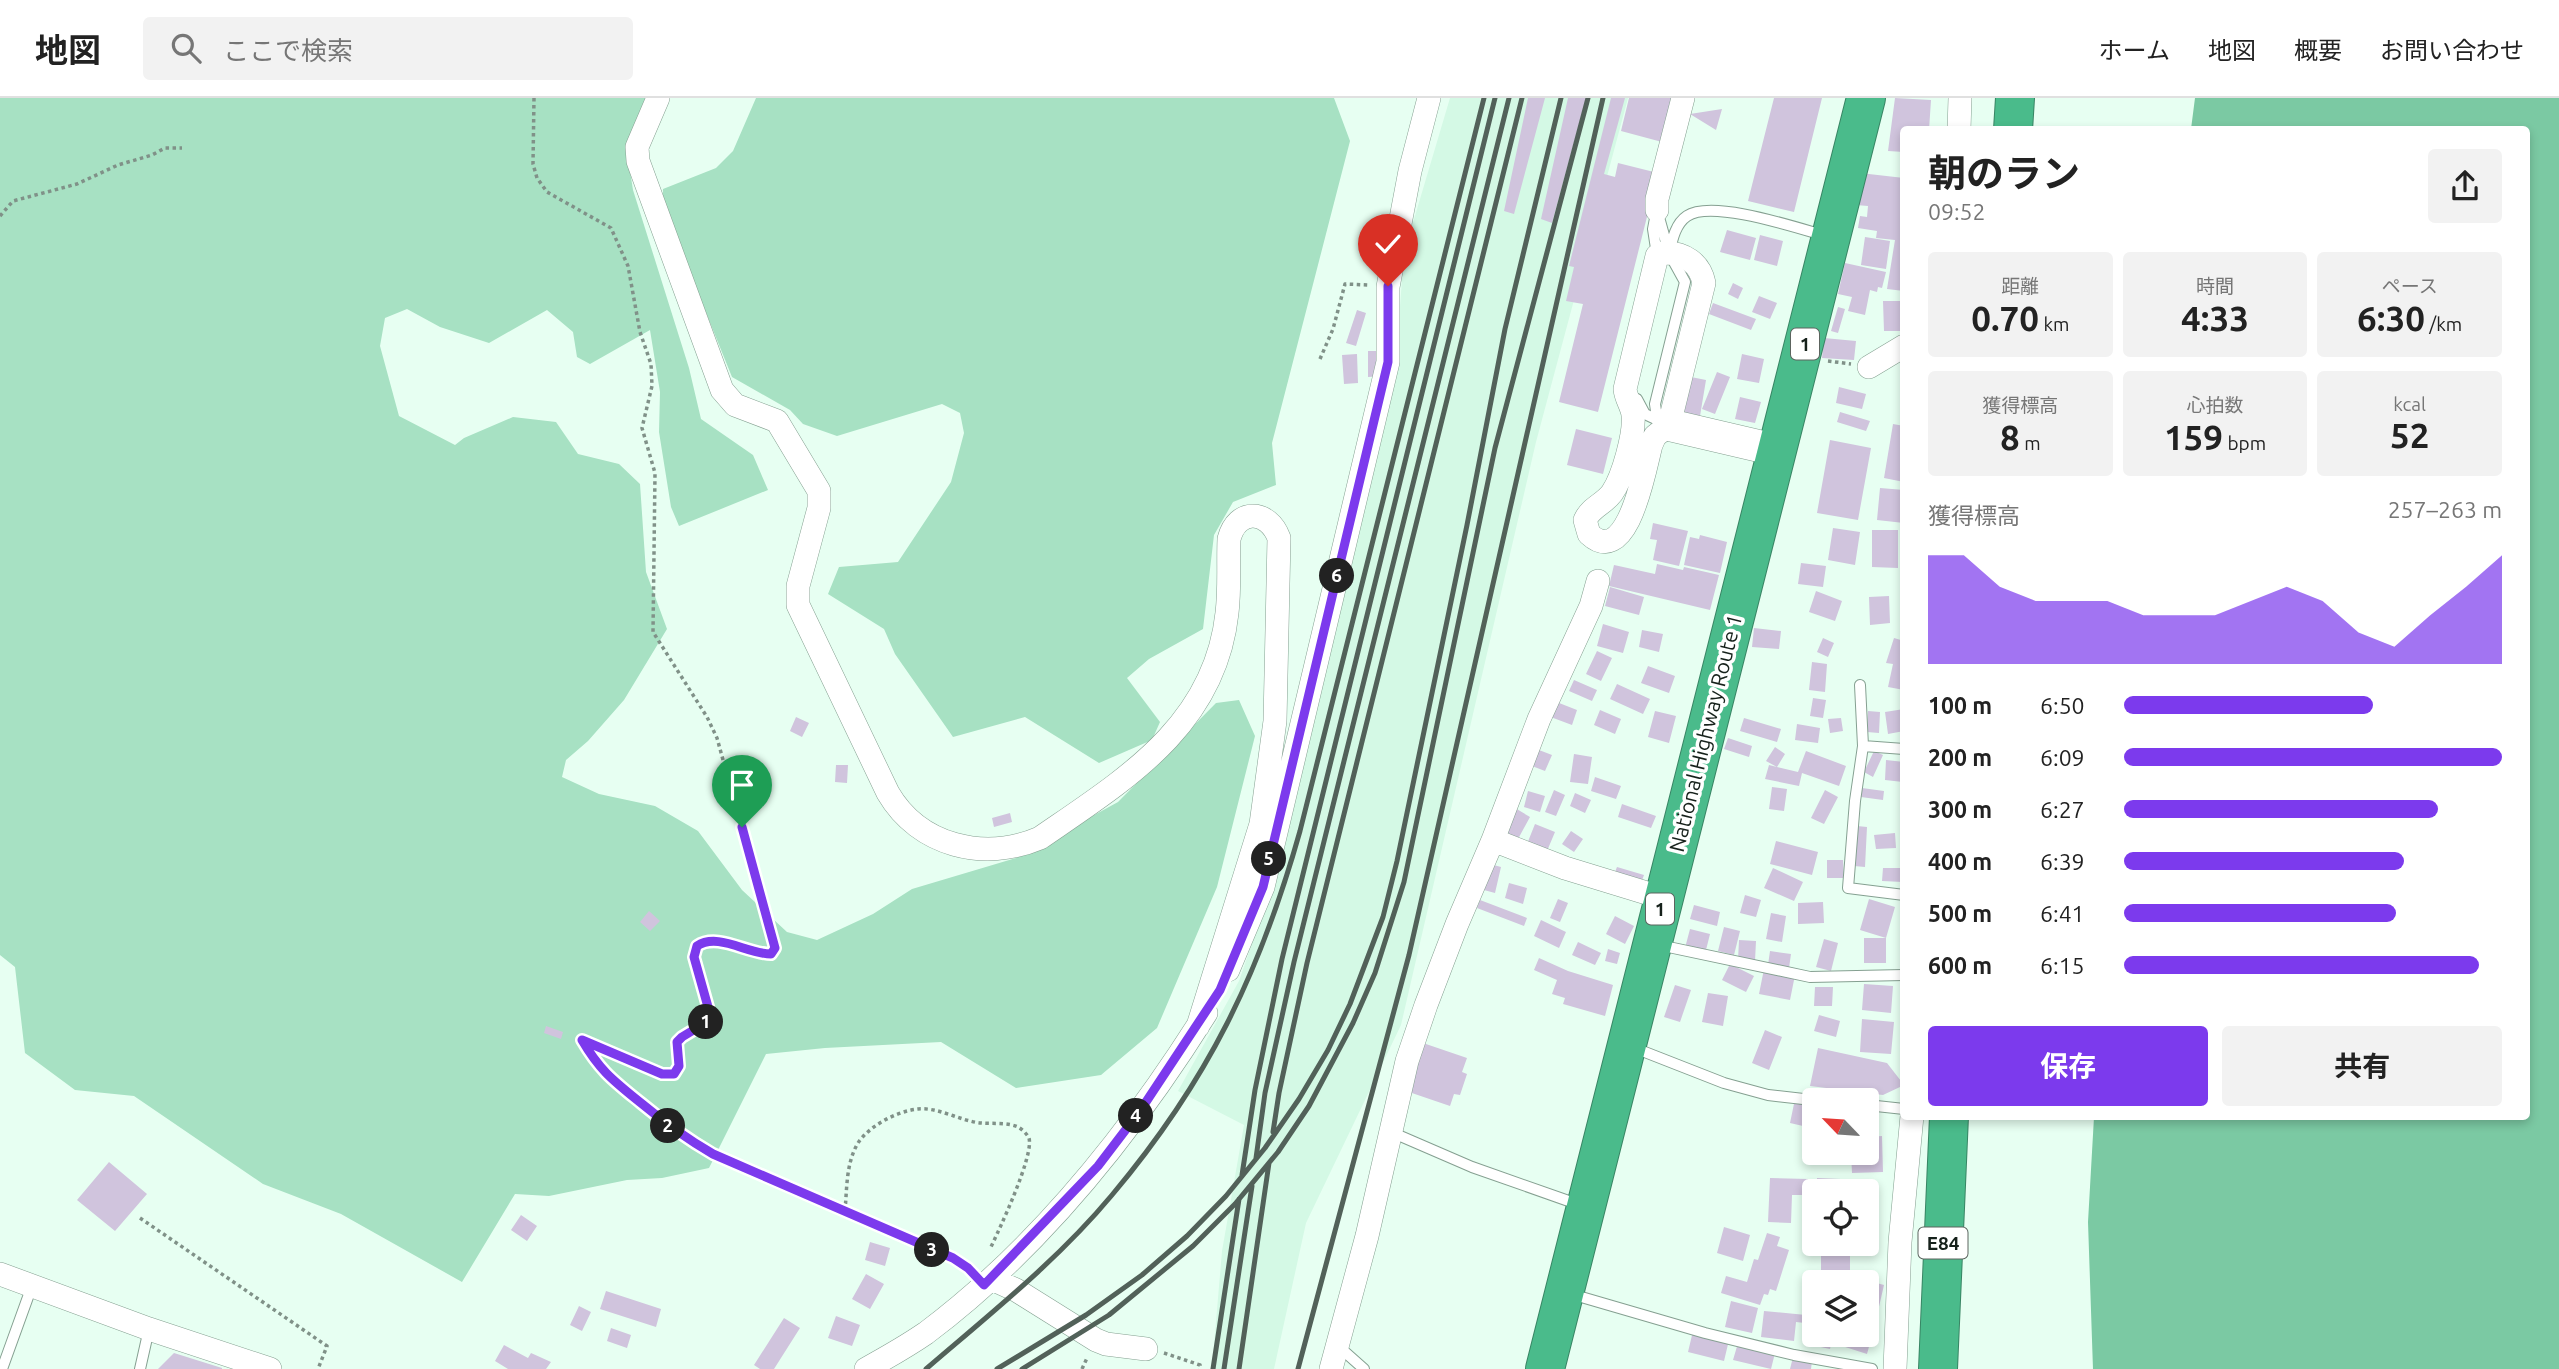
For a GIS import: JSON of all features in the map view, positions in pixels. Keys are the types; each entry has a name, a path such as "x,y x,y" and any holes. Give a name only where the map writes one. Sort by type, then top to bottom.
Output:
{"highway":[{"name":"National Highway Route 1","path":"1545,1369 1866,98"},
{"path":"1989,126 1990,98"},
{"path":"2013,126 2015,98"},
{"name":"E84","path":"1938,1369 1949,1120"},
{"name":"E84","path":"1964,1369 1974,1120"}],"street":[{"path":"658,98 637,147 638,161 722,390 735,405 777,421 819,491 818,508 798,586 798,604 888,793 897,809 918,829 937,838 978,849 1020,847 1040,838 1152,757 1194,706 1216,659 1227,614 1228,538 1231,531 1241,518 1249,516 1263,519 1276,532 1279,538 1275,721 1261,824 1198,1026"},
{"path":"866,1369 925,1334 984,1280 1098,1166 1140,1111 1220,990 1263,887 1388,362 1388,286 1410,171 1429,98"},
{"path":"1657,210 1657,199 1683,98"},
{"path":"1959,126 1960,98"},
{"path":"1663,255 1694,262 1700,267 1704,282 1669,425 1656,436 1651,445 1630,520 1619,536 1601,542 1589,534 1586,520 1593,509 1608,498 1618,483 1632,433 1633,412 1626,399 1625,389 1663,255"},
{"path":"1869,367 1900,348"},
{"path":"1669,425 1776,450"},
{"path":"1331,1369 1367,1236 1407,1061 1457,924 1493,840 1539,719 1591,606 1598,581"},
{"path":"1493,840 1565,868 1663,898"},
{"path":"1895,1369 1900,1242 1912,1120"},
{"path":"0,1274 149,1329 270,1369"},
{"path":"984,1280 1016,1290 1096,1340 1106,1344 1146,1349"}],"lane":[{"path":"1657,210 1653,229 1663,255"},
{"path":"1669,425 1645,414 1638,404 1636,394 1663,255 1686,216 1699,211 1724,210 1831,237"},
{"path":"1860,685 1863,746 1855,801 1848,888 1900,894"},
{"path":"1863,746 1900,749"},
{"path":"1653,943 1810,977 1900,975"},
{"path":"1626,1045 1724,1083 1768,1095 1802,1099"},
{"path":"1880,1106 1900,1109"},
{"path":"1391,1132 1472,1167 1586,1207"},
{"path":"2,1369 32,1286"},
{"path":"1565,1292 1730,1339 1794,1355 1872,1369"},
{"path":"140,1369 149,1329"},
{"path":"1337,1345 1364,1369"}],"path":[{"path":"534,98 533,164 537,178 547,192 611,228 628,265 640,332 651,364 652,386 642,428 655,473 653,632 707,717 717,738 775,948 771,954 760,954 714,940 697,946 694,957 710,1020 677,1042 679,1066 674,1074 662,1074 582,1040 606,1075 667,1126 713,1154 845,1212 953,1258 984,1280 1029,1153 1029,1138 1021,1128 1013,1125 977,1122 919,1109 897,1115 878,1124 859,1141 850,1161 845,1212"},
{"path":"0,215 13,201 78,184 106,170 165,148 182,148"},
{"path":"1320,359 1333,329 1345,284"},
{"path":"1801,357 1869,367"},
{"path":"140,1218 327,1346 318,1369"},
{"path":"1146,1349 1174,1355 1200,1365 1199,1369"}],"shaded area":[{"path":"0,98 651,98 626,146 633,190 689,368 701,419 753,455 768,490 679,526 671,507 659,432 660,392 650,330 590,364 577,357 573,332 547,310 489,343 440,327 407,309 385,318 380,346 399,416 455,445 464,438 513,417 556,422 578,454 619,464 640,484 646,572 667,629 624,700 588,741 566,760 562,777 599,794 655,806 698,831 742,890 787,932 817,940 873,914 912,889 1016,858 1118,802 1216,703 1239,700 1255,736 1217,887 1157,1028 1101,1075 1016,1088 941,1042 766,1054 709,1168 662,1178 627,1180 549,1196 515,1194 462,1282 341,1214 263,1184 134,1096 75,1090 25,1053 15,967 0,955"},
{"path":"756,98 1334,98 1350,141 1272,443 1276,485 1233,502 1214,535 1203,629 1149,659 1127,678 1160,722 1152,740 1099,763 1025,717 953,737 895,654 884,629 828,594 839,567 898,562 951,482 964,433 960,413 942,404 837,436 803,424 790,410 732,377 663,206 663,189 716,168 733,151"},
{"path":"1450,98 1628,98 1536,442 1401,1025 1306,1223 1274,1369 1212,1369 1222,1251 1244,1125 1178,1091 1239,981 1276,875 1397,346 1404,253"},
{"path":"2195,98 2559,98 2559,1369 2093,1369 2088,1222 2094,1120 2530,1120 2530,126 2191,126"}],"building":[{"path":"1528,98 1545,98 1514,214 1504,211"},
{"path":"1568,98 1586,98 1552,223 1541,219"},
{"path":"1611,98 1625,98 1604,174 1615,177 1618,163 1658,173 1598,412 1559,402 1583,304 1566,301 1574,267 1569,266"},
{"path":"1629,98 1672,98 1662,142 1621,131"},
{"path":"1774,98 1822,98 1794,212 1748,201"},
{"path":"1895,98 1931,100 1929,126 1900,126 1900,152 1888,151"},
{"path":"1722,109 1716,130 1690,114"},
{"path":"1860,173 1900,178 1900,291 1887,289 1895,240 1876,238 1877,231 1858,228 1860,216 1867,217 1868,206 1856,205"},
{"path":"1727,230 1756,238 1750,260 1720,252"},
{"path":"1760,235 1783,241 1777,266 1754,260"},
{"path":"1865,237 1890,241 1886,269 1861,265"},
{"path":"1845,263 1886,272 1882,288 1878,287 1877,292 1870,290 1865,315 1848,311 1852,297 1838,294"},
{"path":"1733,283 1743,288 1738,299 1728,294"},
{"path":"1759,296 1777,303 1770,319 1752,312"},
{"path":"1883,301 1900,301 1900,331 1884,331"},
{"path":"1713,303 1756,319 1751,330 1709,314"},
{"path":"1838,307 1845,309 1838,333 1831,331"},
{"path":"1357,310 1366,313 1356,346 1346,343"},
{"path":"1824,338 1856,341 1854,360 1822,358"},
{"path":"1368,351 1383,351 1384,376 1368,377"},
{"path":"1357,354 1358,383 1344,384 1342,355"},
{"path":"1742,354 1764,359 1759,383 1737,379"},
{"path":"1717,372 1730,377 1715,414 1702,409"},
{"path":"1686,376 1706,380 1700,416 1679,413"},
{"path":"1839,387 1866,394 1862,409 1836,403"},
{"path":"1740,397 1761,402 1755,423 1735,419"},
{"path":"1840,412 1870,421 1866,431 1837,422"},
{"path":"1893,424 1900,425 1900,481 1884,478"},
{"path":"1576,429 1612,438 1603,474 1567,465"},
{"path":"1830,440 1871,448 1858,520 1817,513"},
{"path":"1880,488 1900,490 1900,523 1877,520"},
{"path":"1653,523 1688,531 1679,566 1653,560 1657,540 1650,539"},
{"path":"1833,528 1860,532 1855,565 1828,560"},
{"path":"1872,530 1898,530 1898,568 1872,567"},
{"path":"1700,535 1727,542 1720,573 1684,565 1690,537 1699,539"},
{"path":"1801,563 1826,566 1823,587 1798,584"},
{"path":"1657,564 1719,575 1710,610 1609,586 1614,565 1655,574"},
{"path":"1610,587 1644,597 1639,615 1605,606"},
{"path":"1816,591 1842,601 1835,621 1809,612"},
{"path":"1889,596 1890,623 1870,625 1869,597"},
{"path":"1603,624 1629,632 1623,653 1597,646"},
{"path":"1754,628 1781,631 1779,649 1752,647"},
{"path":"1642,630 1663,634 1659,652 1639,647"},
{"path":"1823,638 1834,643 1828,657 1817,652"},
{"path":"1894,638 1900,640 1900,689 1888,687 1893,664 1886,663"},
{"path":"1597,651 1612,658 1601,681 1586,674"},
{"path":"1812,662 1827,664 1825,692 1809,690"},
{"path":"1648,666 1675,676 1669,693 1641,683"},
{"path":"1574,680 1597,690 1592,701 1569,691"},
{"path":"1617,684 1650,699 1643,714 1610,699"},
{"path":"1813,698 1826,700 1823,718 1810,716"},
{"path":"1554,701 1577,710 1572,725 1548,716"},
{"path":"1600,710 1621,719 1615,734 1594,725"},
{"path":"1900,710 1900,732 1888,734 1885,712"},
{"path":"1655,711 1676,716 1669,743 1648,737"},
{"path":"1868,711 1880,712 1879,733 1867,732"},
{"path":"796,717 809,723 802,737 790,731"},
{"path":"1744,718 1781,729 1777,742 1740,731"},
{"path":"1841,718 1843,731 1830,733 1828,719"},
{"path":"1797,724 1820,728 1818,743 1795,740"},
{"path":"1728,738 1752,746 1749,757 1724,749"},
{"path":"1775,747 1785,754 1777,767 1766,761"},
{"path":"1539,750 1552,755 1545,771 1532,766"},
{"path":"1806,751 1846,766 1839,786 1802,773 1799,786 1765,779 1769,765 1798,772"},
{"path":"1874,751 1883,755 1873,777 1864,772"},
{"path":"1574,754 1592,757 1588,784 1570,782"},
{"path":"1886,760 1900,762 1900,782 1885,780"},
{"path":"836,765 848,765 847,783 835,782"},
{"path":"1595,777 1621,786 1616,799 1591,791"},
{"path":"1772,787 1787,789 1784,811 1769,809"},
{"path":"1862,788 1884,791 1883,800 1861,797"},
{"path":"1554,790 1565,795 1556,816 1545,812"},
{"path":"1825,790 1838,797 1824,824 1811,818"},
{"path":"1528,791 1545,796 1540,812 1524,807"},
{"path":"1575,793 1591,800 1585,813 1570,806"},
{"path":"1622,804 1656,816 1651,828 1618,817"},
{"path":"1515,808 1530,817 1518,839 1503,830"},
{"path":"1010,813 1012,822 994,827 992,818"},
{"path":"1535,824 1555,832 1547,851 1527,844"},
{"path":"1857,826 1867,827 1865,867 1854,866"},
{"path":"1571,831 1583,839 1574,852 1562,844"},
{"path":"1895,833 1896,848 1876,849 1874,835"},
{"path":"1776,841 1818,852 1812,875 1770,864"},
{"path":"1827,860 1843,860 1844,878 1827,878"},
{"path":"1490,864 1501,867 1495,893 1484,890"},
{"path":"1617,867 1644,875 1640,886 1613,877"},
{"path":"1773,868 1803,882 1794,901 1764,888"},
{"path":"1883,868 1900,868 1900,882 1882,881"},
{"path":"1509,883 1527,888 1523,904 1505,898"},
{"path":"1745,895 1761,900 1756,917 1740,913"},
{"path":"1558,899 1568,903 1560,922 1550,918"},
{"path":"1869,899 1895,907 1886,938 1860,930"},
{"path":"1480,900 1527,918 1524,926 1477,908"},
{"path":"1823,902 1824,923 1798,924 1798,903"},
{"path":"1694,905 1720,912 1717,926 1690,919"},
{"path":"649,911 660,921 650,931 640,922"},
{"path":"1771,913 1786,916 1782,942 1766,939"},
{"path":"1615,916 1634,926 1625,944 1606,934"},
{"path":"1541,920 1566,932 1559,948 1534,936"},
{"path":"1724,927 1740,931 1734,955 1718,951"},
{"path":"1690,929 1710,934 1705,954 1685,948"},
{"path":"1864,938 1886,938 1886,963 1864,963"},
{"path":"1824,939 1838,943 1831,971 1816,967"},
{"path":"1739,940 1756,941 1755,961 1738,960"},
{"path":"1578,942 1601,953 1595,965 1572,955"},
{"path":"1608,949 1620,953 1617,964 1605,961"},
{"path":"1770,951 1791,954 1789,968 1768,965"},
{"path":"1539,958 1568,971 1613,985 1605,1016 1563,1004 1565,998 1552,994 1557,980 1534,970"},
{"path":"1730,964 1754,976 1746,992 1722,980"},
{"path":"1764,969 1795,975 1790,1000 1759,994"},
{"path":"1864,984 1893,986 1891,1013 1862,1010"},
{"path":"1675,985 1691,990 1680,1022 1664,1017"},
{"path":"1815,987 1833,987 1832,1006 1814,1006"},
{"path":"1708,993 1728,996 1723,1026 1702,1022"},
{"path":"1819,1015 1840,1021 1836,1037 1814,1031"},
{"path":"1862,1019 1894,1022 1891,1054 1860,1052"},
{"path":"546,1026 563,1032 561,1039 544,1033"},
{"path":"1765,1030 1782,1037 1769,1070 1752,1063"},
{"path":"1423,1043 1467,1058 1462,1072 1467,1074 1460,1095 1454,1094 1450,1106 1406,1091"},
{"path":"1818,1048 1887,1063 1900,1080 1900,1087 1883,1095 1880,1095 1880,1088 1810,1086"},
{"path":"1795,1099 1802,1101 1802,1126 1790,1123"},
{"path":"1880,1136 1883,1172 1852,1173 1852,1166 1880,1166"},
{"path":"109,1162 147,1194 115,1231 77,1200"},
{"path":"1770,1178 1808,1179 1802,1179 1802,1195 1792,1195 1791,1223 1768,1222"},
{"path":"521,1215 537,1226 527,1241 511,1230"},
{"path":"1724,1227 1750,1235 1743,1261 1717,1253"},
{"path":"1767,1233 1780,1237 1777,1246 1789,1250 1776,1291 1770,1289 1768,1295 1764,1294 1760,1305 1721,1293 1726,1276 1747,1282 1754,1259 1758,1260"},
{"path":"870,1242 890,1248 885,1266 865,1260"},
{"path":"1821,1256 1850,1256 1850,1270 1821,1270"},
{"path":"866,1274 884,1284 870,1309 852,1299"},
{"path":"1879,1284 1884,1285 1879,1307"},
{"path":"606,1291 661,1309 656,1327 600,1309"},
{"path":"1731,1301 1758,1308 1752,1333 1725,1327"},
{"path":"579,1306 591,1312 582,1331 570,1325"},
{"path":"1764,1311 1802,1315 1802,1323 1796,1322 1794,1341 1761,1337"},
{"path":"836,1316 860,1325 852,1346 828,1338"},
{"path":"784,1318 800,1328 774,1369 760,1369 754,1365"},
{"path":"611,1328 631,1335 627,1348 607,1341"},
{"path":"1693,1331 1729,1340 1724,1361 1688,1352"},
{"path":"1738,1343 1775,1353 1771,1369 1733,1360"},
{"path":"504,1345 528,1358 531,1353 551,1362 546,1369 508,1369 495,1361"},
{"path":"1845,1347 1869,1347 1867,1354"},
{"path":"174,1353 222,1368 222,1369 158,1369"},
{"path":"1793,1357 1812,1361 1811,1369 1790,1369"}],"railway":[{"path":"926,1369 1046,1264 1112,1195 1176,1110 1227,1024 1248,979 1267,932 1300,831 1484,98"},
{"path":"1242,1175 1255,1090 1282,959 1495,98"},
{"path":"1256,1158 1265,1093 1294,962 1509,98"},
{"path":"1273,1132 1307,963 1522,98"},
{"path":"997,1369 1086,1315 1142,1275 1187,1236 1226,1196 1265,1148 1299,1099 1328,1050 1350,1004 1383,917 1397,861 1505,329 1561,98"},
{"path":"1022,1369 1109,1315 1193,1246 1235,1204 1278,1152 1309,1106 1353,1023 1375,973 1404,882 1495,448 1588,98"},
{"path":"1298,1369 1409,955 1603,98"},
{"path":"1239,1369 1269,1163"},
{"path":"1224,1369 1252,1186"},
{"path":"1213,1369 1239,1199"}],"route":[{"path":"742,827 775,948 771,954 760,954 714,940 697,946 694,957 710,1020 677,1042 679,1066 674,1074 662,1074 582,1040 606,1075 667,1126 688,1139 713,1154 953,1258 968,1268 984,1285 1098,1166 1140,1111 1220,990 1263,887 1388,362 1388,286"}]}
